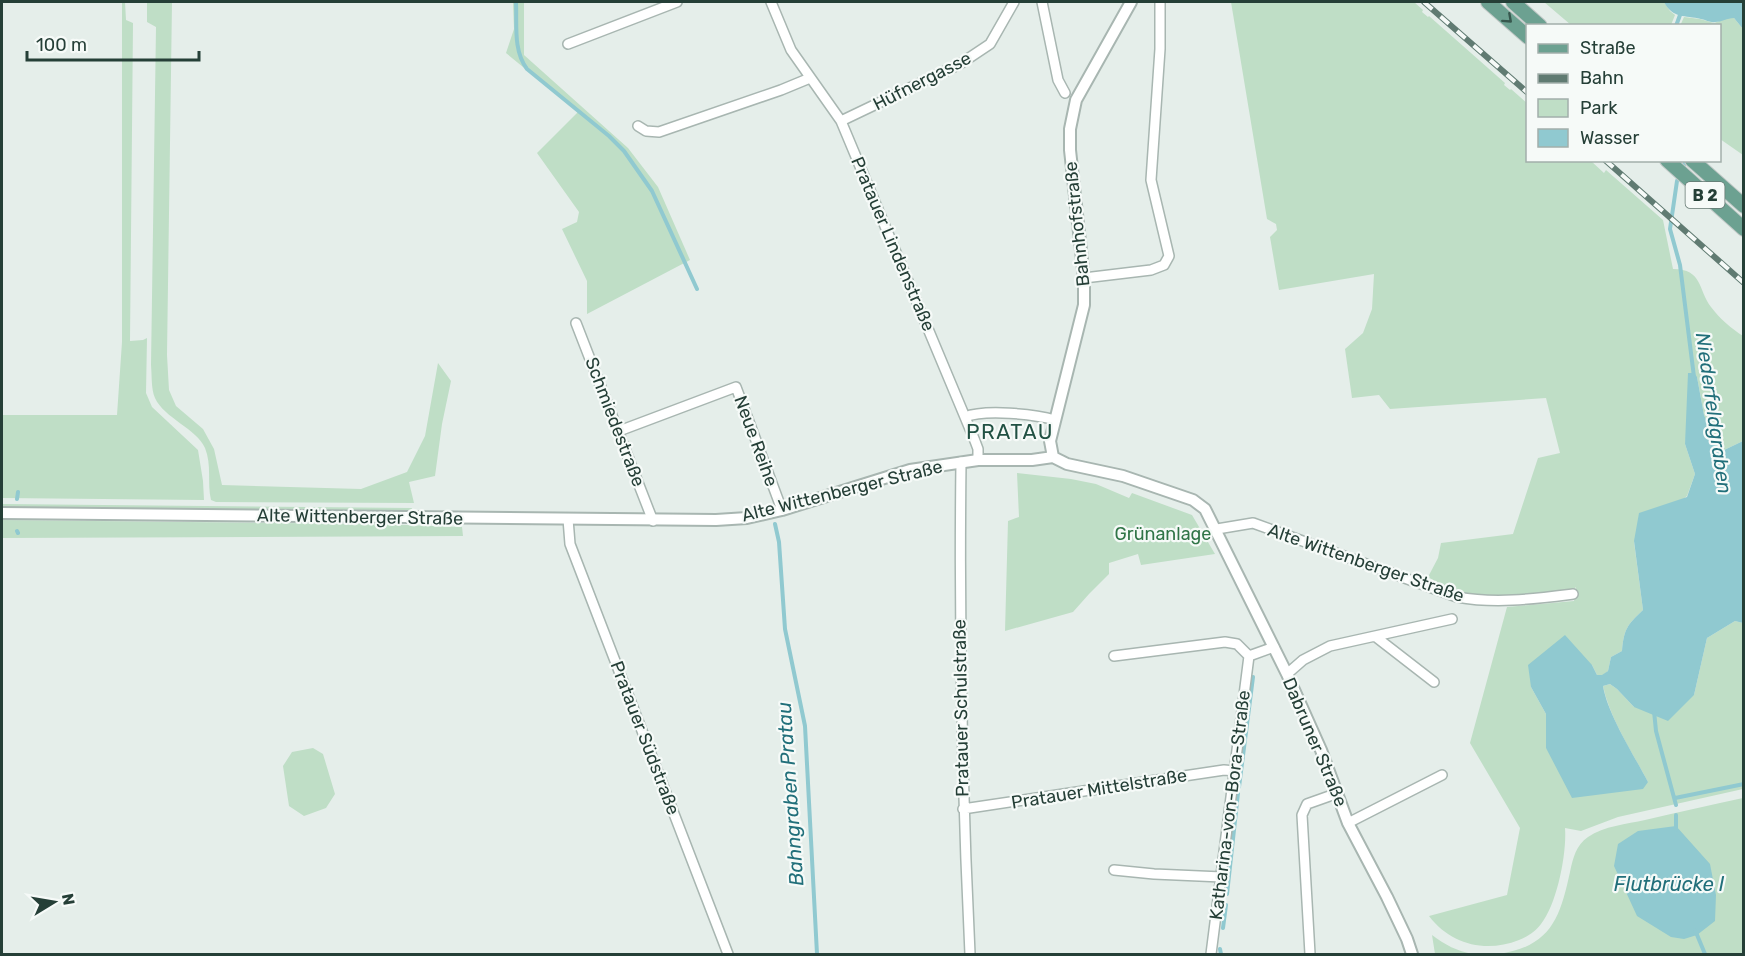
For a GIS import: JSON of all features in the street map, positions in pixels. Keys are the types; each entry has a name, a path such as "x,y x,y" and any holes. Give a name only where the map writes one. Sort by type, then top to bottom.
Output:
{"main road":[{"path":"1488,2 1526,36"},
{"path":"1513,2 1538,24"},
{"name":"B 2","path":"1668,162 1743,229"},
{"name":"B 2","path":"1694,162 1743,206"}],"street":[{"path":"568,44 677,2"},
{"name":"Pratauer Lindenstraße","path":"771,2 791,50 841,122 978,449 978,460"},
{"name":"Hüfnergasse","path":"841,122 976,54 990,44 1014,2"},
{"path":"1042,2 1058,81 1065,93"},
{"name":"Bahnhofstraße","path":"1053,457 1050,441 1084,305 1084,278 1070,150 1070,129 1076,100 1131,2"},
{"path":"1084,278 1151,270 1164,265 1168,256 1151,180 1160,50 1160,2"},
{"path":"638,126 646,131 659,132 810,78"},
{"name":"Schmiedestraße","path":"576,323 653,520"},
{"name":"Neue Reihe","path":"619,431 736,387 782,510"},
{"path":"965,417 981,413 1044,417 1055,420"},
{"name":"Alte Wittenberger Straße","path":"2,513 653,520 747,518 782,510 910,470 978,460 1032,460 1053,457 1060,462 1123,476 1193,500 1205,509 1217,530 1253,523 1456,597 1479,601 1510,602 1573,594"},
{"name":"Pratauer Schulstraße","path":"961,462 960,605 963,809 970,954"},
{"name":"Pratauer Südstraße","path":"568,519 570,544 728,954"},
{"name":"Dabruner Straße","path":"1217,530 1321,750 1348,824 1392,908 1412,954"},
{"path":"1287,674 1303,660 1330,646 1452,619"},
{"path":"1376,637 1434,682"},
{"path":"1114,656 1225,642 1237,644 1249,656 1274,647"},
{"name":"Katharina-von-Bora-Straße","path":"1211,954 1249,656"},
{"name":"Pratauer Mittelstraße","path":"963,809 1224,770 1235,771"},
{"path":"1348,824 1442,774"},
{"path":"1310,954 1302,815 1307,804 1338,793"},
{"path":"1114,870 1222,877"}],"green space":[{"path":"122,2 125,2 126,20 133,23 130,341 147,338 146,393 152,407 198,450 204,500 2,498 2,415 117,415 122,342"},
{"path":"147,2 172,2 167,355 169,390 176,406 203,429 214,449 222,485 361,489 407,472 425,436 438,363 451,381 435,476 409,482 414,503 216,502 211,500 205,448 195,435 165,412 155,398 151,365 156,27 147,22"},
{"path":"513,2 524,2 524,55 628,148 658,187 690,260 587,314 587,281 562,229 577,222 579,212 537,153 578,112 506,53 514,29"},
{"path":"1231,2 1414,2 1423,10 1422,12 1526,102 1526,162 1592,162 1604,173 1606,170 1663,220 1673,269 1683,270 1695,277 1714,311 1743,336 1743,441 1720,452 1704,415 1697,377 1685,444 1695,474 1687,496 1634,542 1643,610 1627,628 1622,651 1611,657 1608,671 1602,676 1597,675 1592,665 1531,687 1546,714 1546,748 1648,782 1616,723 1603,686 1610,684 1634,707 1694,695 1707,638 1735,621 1743,623 1743,789 1618,817 1581,831 1565,828 1560,878 1552,904 1539,927 1522,939 1494,946 1470,944 1448,934 1429,916 1507,895 1520,828 1470,743 1507,607 1574,601 1576,587 1573,590 1529,596 1485,597 1453,591 1428,577 1438,558 1441,543 1513,534 1538,458 1560,453 1546,398 1390,409 1379,395 1352,398 1345,349 1363,333 1372,309 1374,274 1279,290 1270,237 1277,230 1276,224 1267,219"},
{"path":"1544,2 1664,2 1675,15 1671,24 1570,24"},
{"path":"1684,17 1714,23 1734,18 1743,29 1743,155 1721,140 1721,24 1681,24"},
{"name":"Grünanlage","path":"1017,473 1096,484 1129,498 1132,493 1192,515 1215,554 1141,565 1138,554 1109,563 1109,574 1073,612 1005,631 1008,521 1019,517"},
{"path":"2,504 412,508 411,511 2,507"},
{"path":"2,520 379,524 462,527 463,536 2,538"},
{"path":"313,748 323,754 335,794 326,808 304,816 289,806 283,766 292,752"},
{"path":"1743,798 1743,954 1499,954 1531,944 1542,937 1550,927 1562,903 1576,852 1588,837 1616,826"},
{"path":"1432,935 1451,947 1473,954 1435,954"}],"water":[{"path":"1664,2 1743,2 1743,29 1734,18 1713,22 1675,14"},
{"path":"1688,373 1694,373 1697,377 1704,415 1720,452 1743,441 1743,623 1735,621 1707,638 1694,695 1668,721 1634,707 1610,684 1603,686 1616,722 1648,782 1643,789 1572,798 1546,748 1546,714 1531,687 1528,665 1565,635 1592,665 1597,675 1608,671 1611,657 1622,651 1627,628 1643,610 1634,541 1639,513 1687,497 1695,474 1685,444"},
{"name":"Flutbrücke I","path":"1676,826 1710,864 1716,895 1715,921 1697,935 1684,939 1671,937 1637,916 1614,866 1618,844 1638,831"}],"waterway":[{"name":"Bahngraben Pratau","path":"516,2 518,46 527,69 624,151 652,191 697,289"},
{"name":"Niederfeldgraben","path":"1677,24 1680,15"},
{"name":"Niederfeldgraben","path":"1685,162 1677,181 1670,229 1680,265 1694,377"},
{"path":"17,499 18,492"},
{"name":"Bahngraben Pratau","path":"775,524 779,542 785,629 805,726 817,954"},
{"path":"1239,787 1253,677"},
{"name":"Niederfeldgraben","path":"1654,711 1656,731 1676,805"},
{"path":"1675,798 1744,784"},
{"path":"1227,894 1238,793"},
{"name":"Niederfeldgraben","path":"1676,815 1676,830"},
{"path":"1223,928 1226,905"},
{"name":"Niederfeldgraben","path":"1695,930 1705,954"},
{"path":"1220,949 1221,954"}],"railway":[{"path":"1424,2 1526,91"},
{"path":"1607,162 1744,283"}],"district":[{"name":"PRATAU","path":"1010,432"}]}
